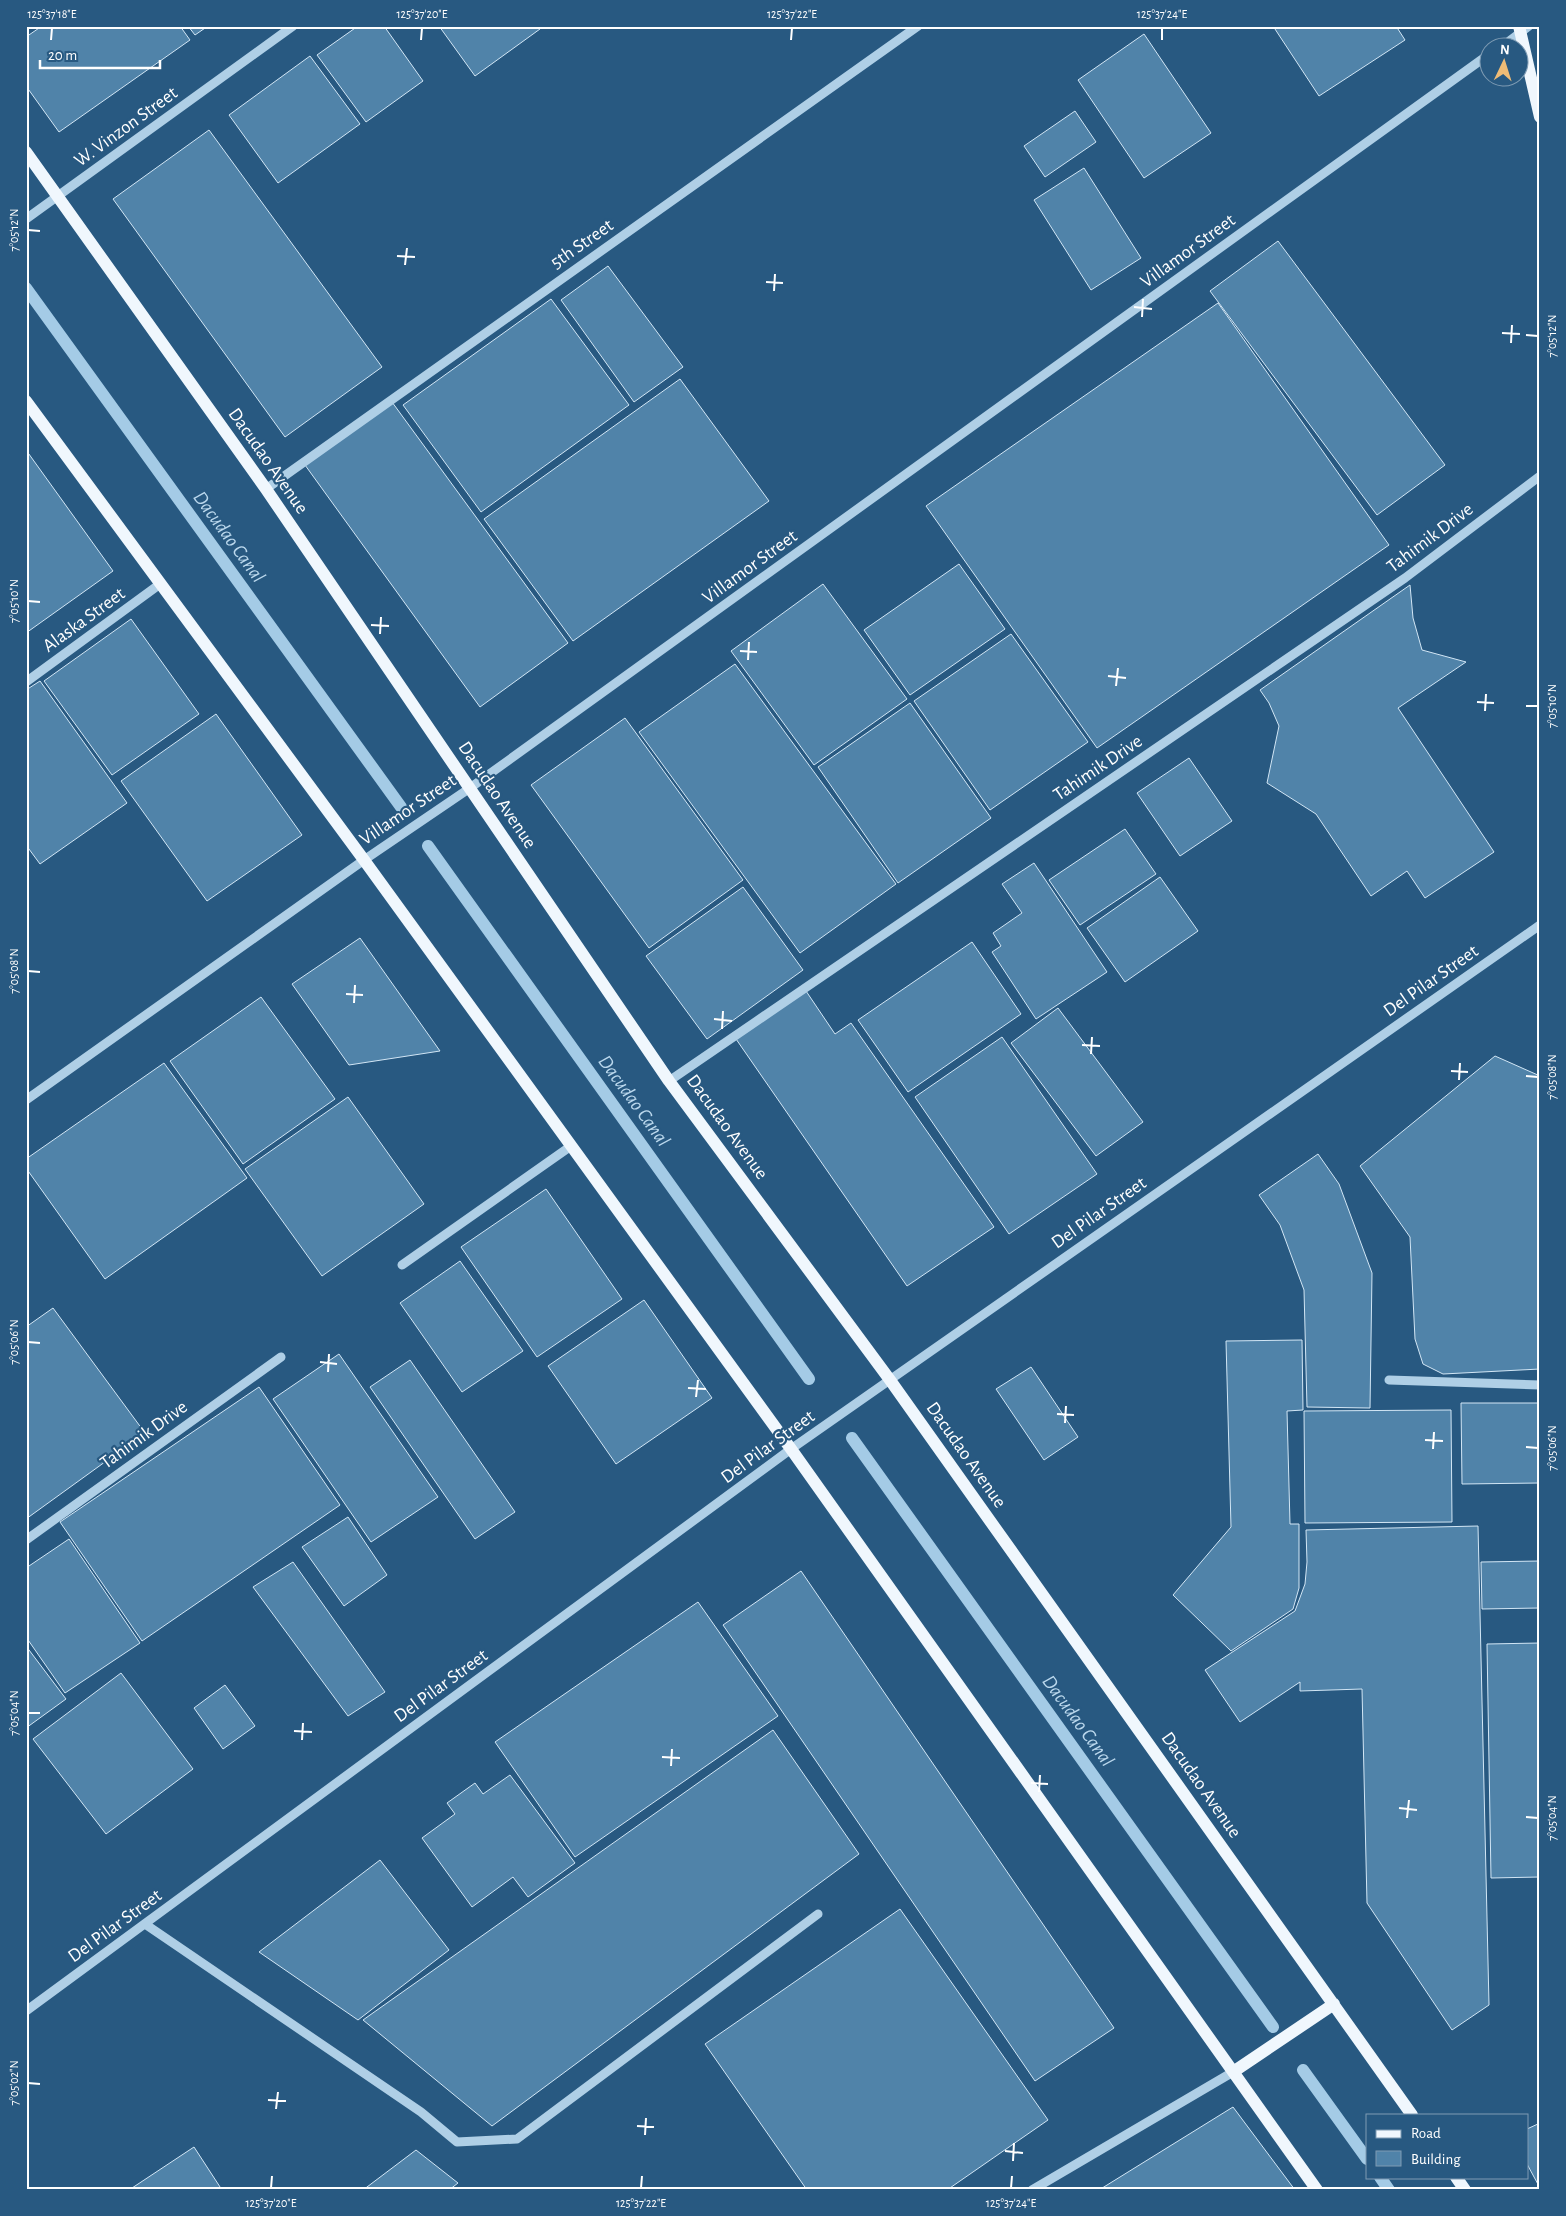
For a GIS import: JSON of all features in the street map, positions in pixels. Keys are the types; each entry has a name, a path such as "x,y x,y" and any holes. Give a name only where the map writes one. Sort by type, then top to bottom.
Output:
{"main road":[{"path":"1523,28 1540,117"},
{"name":"Dacudao Avenue","path":"26,152 266,489 669,1081 890,1380 1411,2114"},
{"path":"26,401 364,860 791,1449 1317,2190"},
{"path":"1233,2072 1334,2004"},
{"path":"1457,2178 1465,2190"}],"street":[{"name":"W. Vinzon Street","path":"26,220 293,26"},
{"name":"5th Street","path":"266,489 918,26"},
{"path":"1512,38 1523,28"},
{"name":"Villamor Street","path":"26,1100 364,860 470,788 1478,63"},
{"name":"Tahimik Drive","path":"669,1081 1405,578 1540,476"},
{"name":"Alaska Street","path":"26,682 160,584"},
{"name":"Del Pilar Street","path":"26,2011 791,1449 1540,925"},
{"path":"402,1265 572,1146"},
{"name":"Tahimik Drive","path":"26,1540 281,1357"},
{"path":"1389,1380 1540,1385"},
{"path":"145,1924 421,2112 457,2142 517,2139 818,1914"},
{"path":"1032,2190 1233,2072"}],"building":[{"path":"42,26 180,26 190,40 59,132 26,86 26,37"},
{"path":"188,26 208,26 195,35"},
{"path":"358,26 384,26 423,81 366,122 317,55"},
{"path":"439,26 538,26 540,29 475,76"},
{"path":"1273,26 1396,26 1405,40 1319,96"},
{"path":"1144,34 1211,133 1144,178 1078,80"},
{"path":"310,56 360,124 278,183 229,115"},
{"path":"1075,111 1096,142 1045,177 1024,146"},
{"path":"209,130 382,367 285,437 113,199"},
{"path":"1084,168 1141,258 1091,290 1034,200"},
{"path":"1278,241 1445,465 1377,515 1210,291"},
{"path":"608,266 683,367 634,402 561,300"},
{"path":"551,299 629,405 481,512 403,405"},
{"path":"1218,303 1389,545 1097,748 926,506"},
{"path":"680,379 769,501 573,641 484,519"},
{"path":"392,402 568,643 480,707 305,465"},
{"path":"26,450 113,571 26,633"},
{"path":"959,564 1005,629 910,695 864,630"},
{"path":"823,584 907,699 814,765 731,651"},
{"path":"1410,585 1413,618 1422,650 1466,662 1398,708 1494,852 1425,898 1407,871 1371,896 1316,814 1267,783 1279,726 1269,703 1260,690"},
{"path":"131,619 199,714 112,775 44,681"},
{"path":"1011,634 1088,742 990,810 914,701"},
{"path":"735,664 896,884 800,953 639,732"},
{"path":"40,681 127,803 40,864 26,845 26,690"},
{"path":"910,703 991,818 898,883 818,767"},
{"path":"216,714 302,835 207,901 121,781"},
{"path":"625,718 743,880 649,948 531,785"},
{"path":"1189,758 1232,821 1180,856 1137,793"},
{"path":"1125,829 1156,874 1080,925 1049,880"},
{"path":"1034,863 1107,972 1036,1019 992,952 1001,946 993,933 1022,913 1002,884"},
{"path":"1160,877 1198,931 1125,982 1087,928"},
{"path":"743,887 803,970 707,1039 646,956"},
{"path":"360,938 440,1051 349,1065 292,984"},
{"path":"972,942 1021,1014 908,1092 858,1020"},
{"path":"806,991 835,1034 851,1023 994,1227 907,1286 736,1039"},
{"path":"261,997 335,1099 243,1164 170,1061"},
{"path":"1058,1008 1143,1122 1096,1156 1011,1043"},
{"path":"1002,1037 1097,1174 1009,1234 915,1097"},
{"path":"1495,1056 1540,1076 1540,1369 1443,1374 1423,1364 1415,1339 1410,1237 1360,1166"},
{"path":"164,1063 247,1178 105,1279 26,1168 26,1159"},
{"path":"348,1097 424,1204 322,1276 245,1169"},
{"path":"1318,1154 1339,1184 1372,1273 1370,1408 1307,1407 1304,1290 1280,1225 1259,1195"},
{"path":"546,1189 622,1299 537,1357 461,1247"},
{"path":"460,1261 523,1351 462,1392 400,1303"},
{"path":"644,1300 712,1398 616,1464 548,1366"},
{"path":"53,1308 145,1433 26,1519 26,1327"},
{"path":"1302,1340 1303,1410 1287,1411 1290,1524 1299,1524 1299,1588 1293,1609 1231,1651 1173,1595 1231,1527 1226,1341"},
{"path":"339,1354 438,1497 371,1542 273,1399"},
{"path":"410,1360 515,1512 475,1539 370,1387"},
{"path":"1031,1367 1078,1437 1044,1460 996,1389"},
{"path":"259,1387 340,1505 142,1641 60,1522"},
{"path":"1461,1403 1540,1403 1540,1483 1462,1484"},
{"path":"1451,1410 1452,1522 1305,1523 1304,1411"},
{"path":"348,1517 387,1575 344,1606 302,1547"},
{"path":"1478,1526 1489,2005 1452,2030 1367,1903 1362,1689 1300,1691 1300,1682 1240,1722 1205,1670 1295,1611 1305,1584 1307,1562 1306,1530"},
{"path":"69,1539 140,1643 65,1693 26,1637 26,1568"},
{"path":"1540,1561 1540,1608 1482,1609 1481,1562"},
{"path":"293,1562 385,1692 348,1716 253,1587"},
{"path":"801,1571 1114,2028 1035,2081 723,1625"},
{"path":"698,1602 778,1716 575,1857 495,1742"},
{"path":"1540,1643 1540,1877 1491,1878 1487,1644"},
{"path":"26,1646 66,1699 26,1728"},
{"path":"121,1673 193,1769 106,1834 33,1739"},
{"path":"225,1685 255,1726 223,1749 194,1708"},
{"path":"773,1730 859,1854 492,2126 363,2020"},
{"path":"510,1775 575,1863 528,1897 513,1877 472,1907 422,1838 455,1814 447,1803 475,1783 483,1794"},
{"path":"380,1860 449,1950 358,2020 259,1952"},
{"path":"900,1909 1048,2120 947,2190 807,2190 705,2044"},
{"path":"1233,2107 1295,2190 1099,2190"},
{"path":"1540,2123 1540,2188 1528,2166 1528,2129"},
{"path":"194,2147 222,2190 129,2190"},
{"path":"416,2150 458,2183 449,2190 363,2190"}],"waterway":[{"name":"Dacudao Canal","path":"26,288 401,807"},
{"name":"Dacudao Canal","path":"428,846 809,1379"},
{"name":"Dacudao Canal","path":"852,1438 1273,2027"},
{"name":"Dacudao Canal","path":"1303,2070 1366,2158"},
{"name":"Dacudao Canal","path":"1381,2178 1389,2190"}]}
